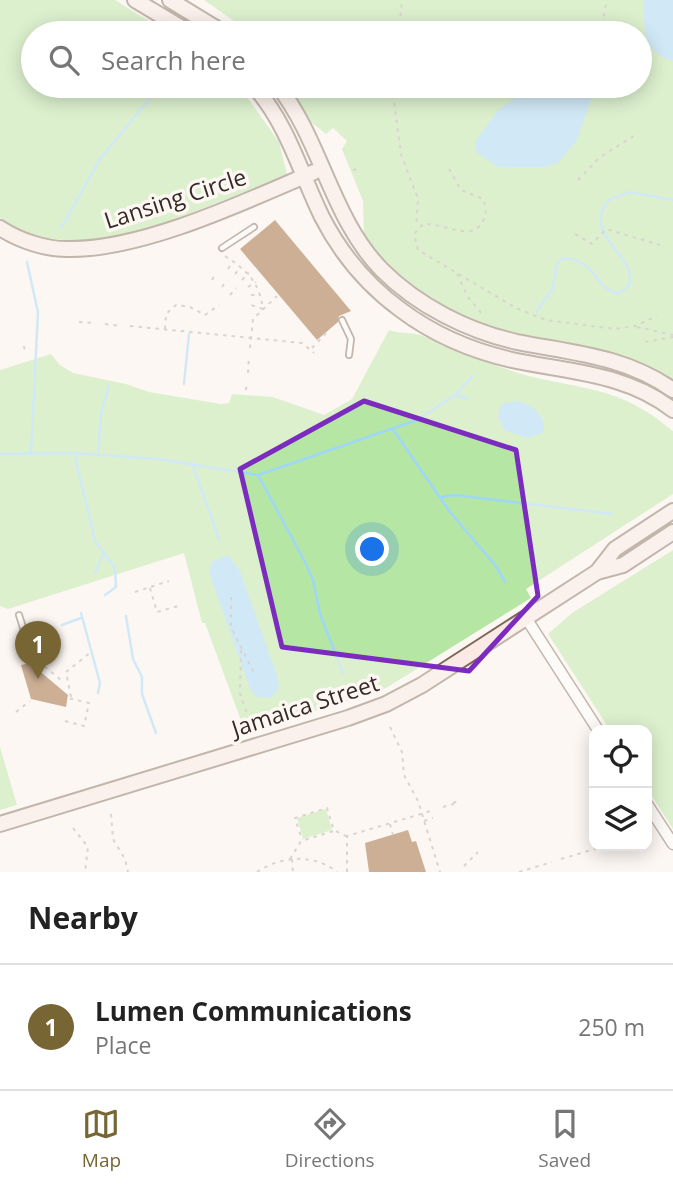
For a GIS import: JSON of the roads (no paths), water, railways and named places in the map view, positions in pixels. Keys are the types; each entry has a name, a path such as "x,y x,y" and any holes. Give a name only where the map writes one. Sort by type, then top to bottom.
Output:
{"main road":[{"path":"135,0 170,21"},
{"path":"170,0 204,21"},
{"path":"262,98 283,127 323,218 345,255 376,290 414,319 450,338 494,355 613,379 673,410"},
{"path":"286,98 300,119 349,226 364,249 391,278 429,307 499,337 616,360 642,371 673,390"},
{"name":"Lansing Circle","path":"0,228 50,247 95,247 185,223 322,168"},
{"name":"Jamaica Street","path":"597,572 615,549 673,512"},
{"name":"Jamaica Street","path":"0,824 357,715 399,698 597,572 623,565 673,533"}],"street":[{"path":"526,618 595,725"},
{"path":"652,812 673,844"}],"lane":[{"path":"222,248 254,227"},
{"path":"342,320 352,343 349,355"},
{"path":"19,615 33,659"}],"water":[{"path":"644,0 673,0 673,61 652,47 652,21 645,21"},
{"path":"515,98 592,98 576,142 558,163 544,167 498,167 476,152 475,142 498,110"},
{"path":"517,401 528,405 541,416 544,432 527,438 504,430 498,416 501,404"},
{"path":"228,555 240,571 277,676 279,688 271,698 257,697 250,689 209,572 212,562"}],"waterway":[{"path":"61,228 100,159 150,98"},
{"path":"537,311 553,288 557,263 563,258 583,264 611,291 619,293 629,286 630,275 626,265 605,235 601,224 602,212 609,200 630,192 673,200"},
{"path":"27,262 38,312 31,453"},
{"path":"184,384 189,334"},
{"path":"0,454 74,453 158,459 258,475 417,420 455,395 472,377"},
{"path":"98,454 101,414 109,386"},
{"path":"455,395 468,399"},
{"path":"392,428 450,512 495,565 505,582"},
{"path":"74,453 95,541 115,568 116,587 105,595"},
{"path":"192,463 219,539"},
{"path":"258,475 313,580 320,614 343,673"},
{"path":"442,497 455,495 612,514"},
{"path":"95,573 103,554"},
{"path":"81,613 100,683 98,693"},
{"path":"126,616 133,659 142,677 142,694 156,733"},
{"path":"62,625 81,618"}],"place":[{"name":"Lumen Communications","path":"38,679"}]}
